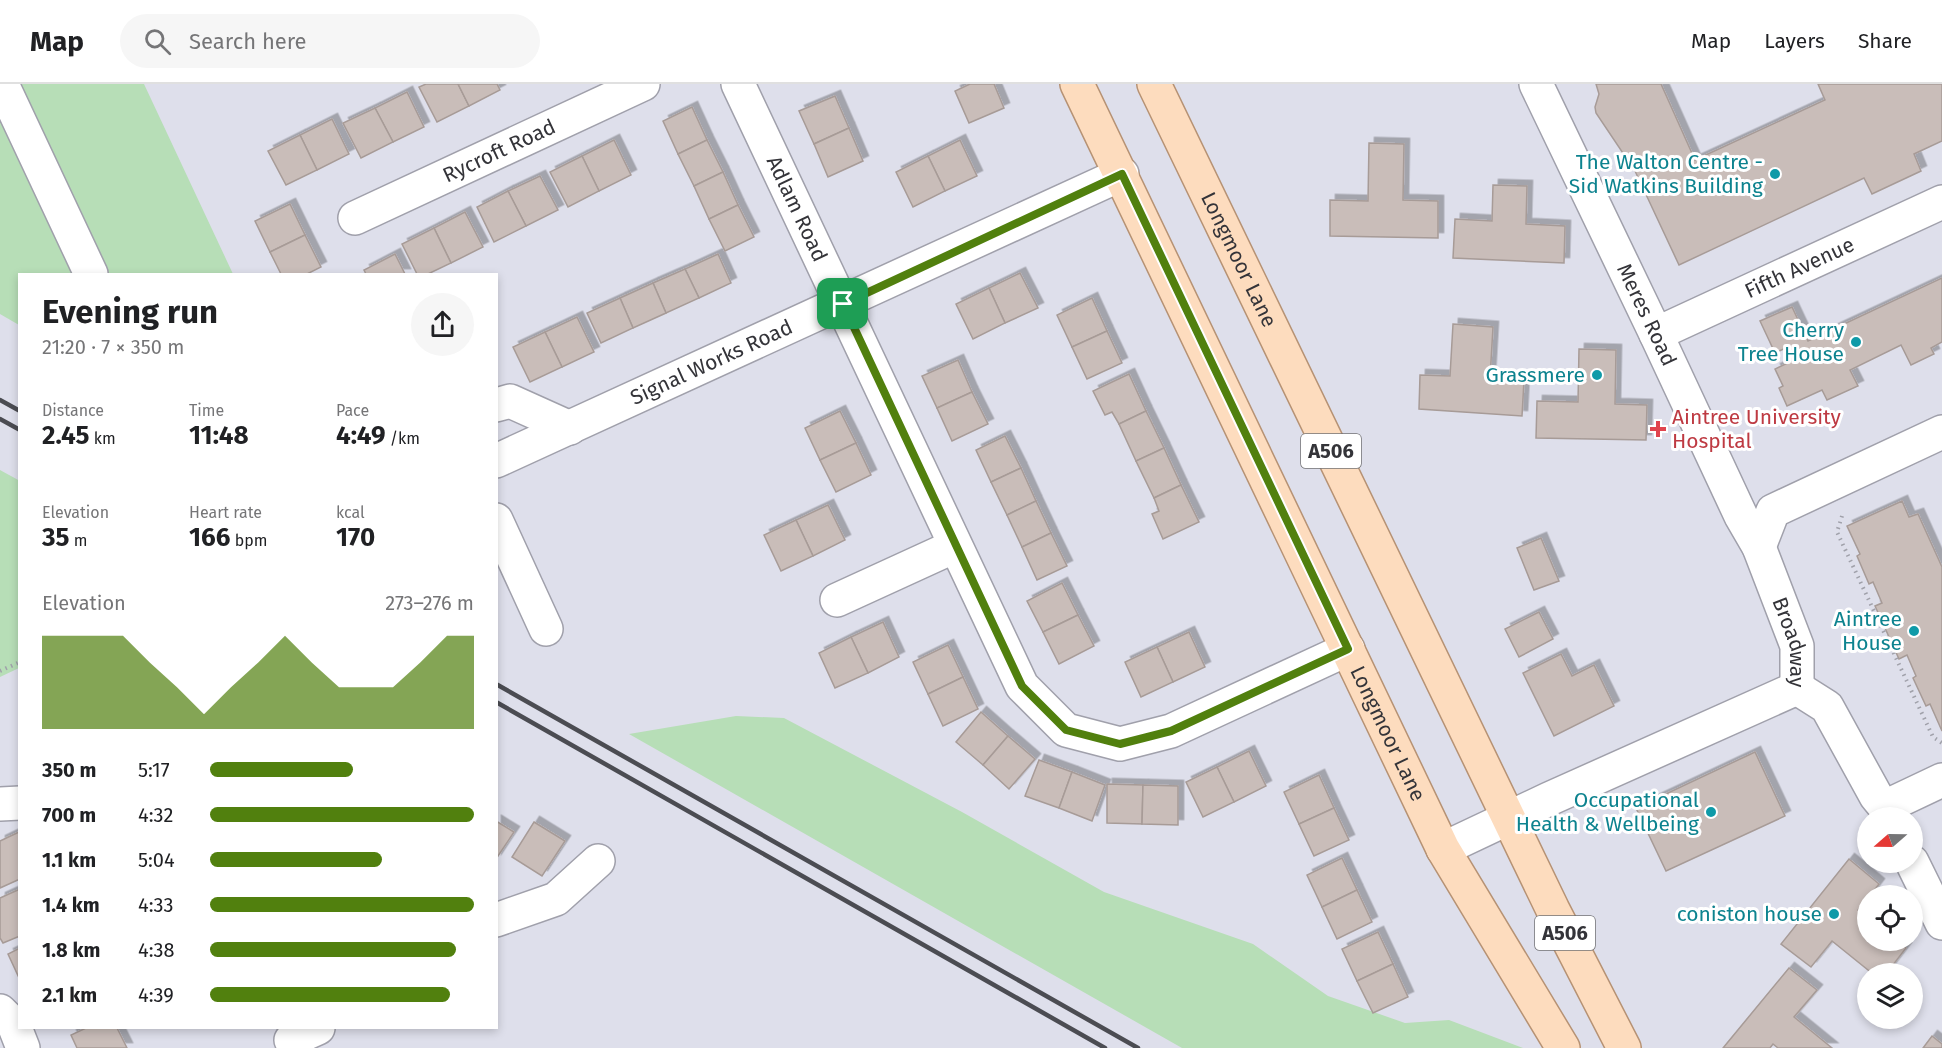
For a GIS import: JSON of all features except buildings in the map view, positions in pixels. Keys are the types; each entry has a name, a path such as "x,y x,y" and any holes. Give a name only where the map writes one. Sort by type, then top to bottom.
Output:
{"main road":[{"name":"Longmoor Lane","path":"1077,84 1443,849 1563,1048"},
{"name":"Longmoor Lane","path":"1154,84 1508,818 1624,1048"}],"street":[{"path":"2,84 91,273"},
{"name":"Rycroft Road","path":"355,218 643,84"},
{"name":"Adlam Road","path":"738,84 1022,686 1066,730 1120,744 1171,731 1348,649"},
{"name":"Meres Road","path":"1536,84 1741,516 1759,548"},
{"name":"Signal Works Road","path":"498,460 843,304 1122,174"},
{"name":"Fifth Avenue","path":"1656,334 1942,202"},
{"path":"498,404 510,401 570,428"},
{"path":"1759,548 1773,511 1942,432"},
{"path":"498,524 546,629"},
{"path":"837,600 955,546"},
{"name":"Broadway","path":"1443,849 1797,688 1797,646 1759,548"},
{"path":"1797,688 1827,707 1884,807"},
{"path":"1896,807 1942,780"},
{"path":"0,804 18,803"},
{"path":"498,919 556,899 598,861"},
{"path":"1917,873 1942,923"},
{"path":"0,1011 14,1025 22,1048"}],"path":[{"path":"1837,532 1933,736 1942,743"},
{"path":"0,671 18,663"}],"green space":[{"path":"0,84 144,84 233,273 18,273 18,324 0,314"},
{"path":"0,470 18,480 18,668 0,677"},
{"path":"736,716 784,718 962,812 1104,892 1253,944 1328,996 1405,1023 1449,1020 1523,1048 1182,1048 629,734"}],"railway":[{"path":"0,400 18,410"},
{"path":"0,419 18,429"},
{"path":"498,685 1138,1048"},
{"path":"498,703 1105,1048"}],"place":[{"name":"The Walton Centre - Sid Watkins Building","path":"1775,174"},
{"name":"Cherry Tree House","path":"1856,342"},
{"name":"Grassmere","path":"1597,375"},
{"name":"Aintree University Hospital","path":"1658,429"},
{"name":"Aintree House","path":"1914,631"},
{"name":"Occupational Health & Wellbeing","path":"1711,812"},
{"name":"coniston house","path":"1834,914"}],"route":[{"path":"1122,174 1348,649 1171,731 1120,744 1066,730 1022,686 843,304 1122,174"}]}
